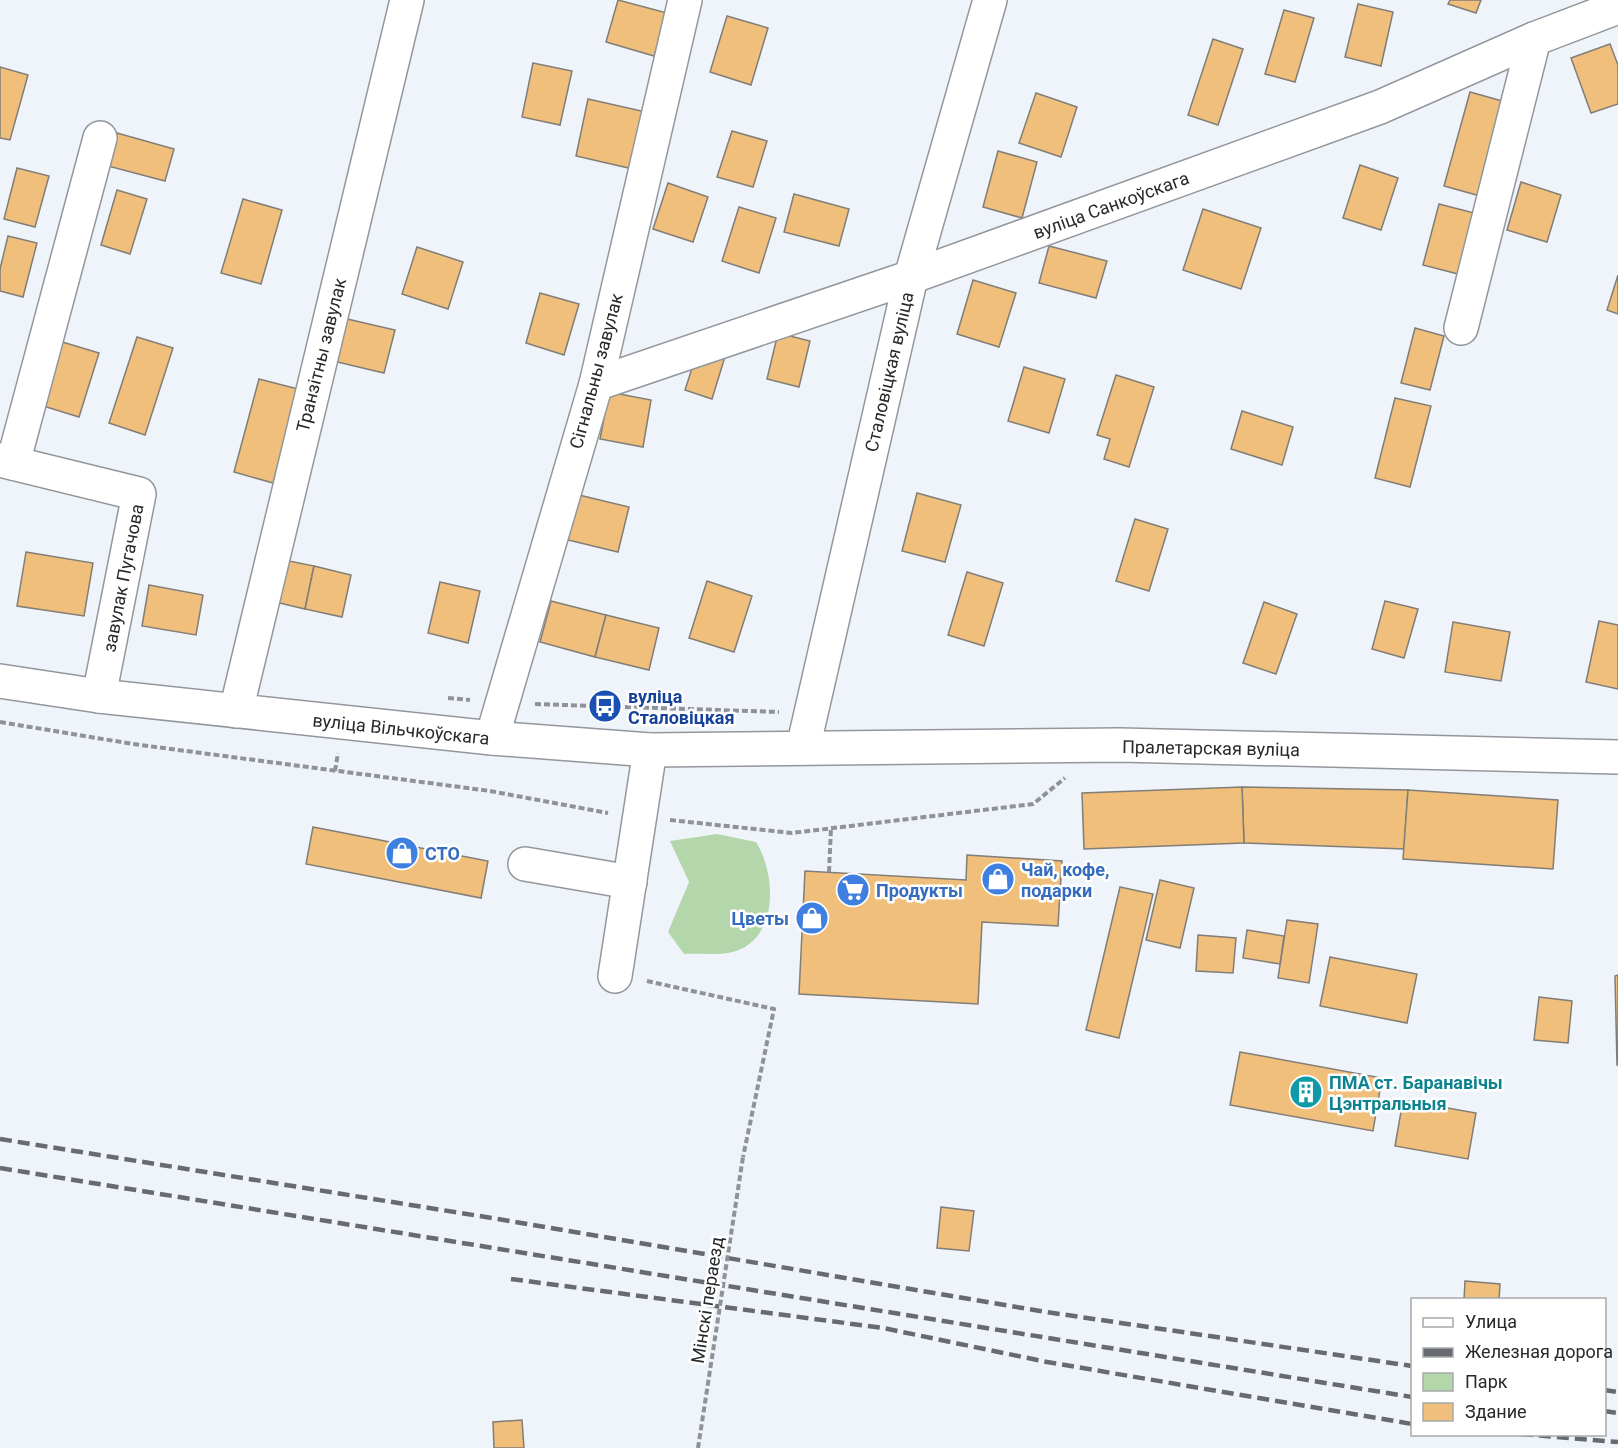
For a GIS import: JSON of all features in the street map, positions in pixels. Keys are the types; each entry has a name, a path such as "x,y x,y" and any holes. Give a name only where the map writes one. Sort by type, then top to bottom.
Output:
{"street":[{"name":"Транзітны завулак","path":"236,711 407,0"},
{"name":"Сігнальны завулак","path":"492,738 596,384 685,0"},
{"name":"Сталовіцкая вуліца","path":"803,748 911,278 990,0"},
{"name":"вуліца Санкоўскага","path":"596,384 911,278 1380,107 1534,39 1618,7"},
{"path":"1461,328 1534,39"},
{"path":"6,462 100,138"},
{"name":"завулак Пугачова","path":"6,462 139,494 99,696"},
{"name":"вуліца Вільчкоўскага","path":"0,681 99,696 492,738 651,750 803,748"},
{"name":"Пралетарская вуліца","path":"803,748 1120,745 1618,757"},
{"path":"615,976 651,750"},
{"path":"525,864 630,882"}],"path":[{"path":"0,723 133,744 490,791 641,817 792,832 1033,804 1069,775"},
{"path":"829,872 831,828"},
{"name":"Мінскі пераезд","path":"615,976 649,981 774,1009 743,1157 698,1448"}],"green space":[{"path":"717,834 756,842 763,855 770,887 770,903 766,918 760,932 750,943 736,951 718,954 684,954 668,932 689,882 670,841"}],"building":[{"path":"618,0 667,13 654,56 606,42"},
{"path":"1450,0 1481,0 1476,13 1448,4"},
{"path":"1358,4 1393,12 1381,66 1345,57"},
{"path":"1284,10 1314,18 1295,82 1265,74"},
{"path":"727,16 768,28 751,85 710,72"},
{"path":"1213,39 1243,49 1218,125 1188,115"},
{"path":"1610,44 1618,65 1618,104 1591,113 1571,58"},
{"path":"533,63 572,71 560,125 522,117"},
{"path":"0,67 28,75 10,140 0,138"},
{"path":"1470,92 1506,102 1480,196 1444,186"},
{"path":"1036,93 1077,107 1061,157 1019,143"},
{"path":"588,99 646,112 633,169 576,156"},
{"path":"732,131 767,141 753,187 717,177"},
{"path":"117,133 174,149 165,181 108,166"},
{"path":"998,151 1037,162 1022,218 983,207"},
{"path":"1360,165 1398,178 1381,230 1343,218"},
{"path":"17,168 49,176 35,227 4,219"},
{"path":"1521,182 1561,195 1547,242 1507,230"},
{"path":"668,183 708,197 693,242 653,229"},
{"path":"117,190 147,199 130,254 101,245"},
{"path":"794,194 849,209 839,246 784,232"},
{"path":"243,199 282,210 261,284 221,273"},
{"path":"1439,204 1478,214 1462,275 1423,265"},
{"path":"739,207 776,218 759,273 722,261"},
{"path":"1203,209 1261,228 1241,289 1183,270"},
{"path":"8,236 37,243 23,297 0,291 0,269"},
{"path":"1049,246 1107,261 1096,298 1039,283"},
{"path":"417,247 463,262 448,309 402,294"},
{"path":"1618,275 1618,314 1607,310"},
{"path":"973,280 1016,293 999,347 957,334"},
{"path":"540,293 579,304 564,355 526,343"},
{"path":"343,318 395,330 384,373 333,361"},
{"path":"1415,328 1444,336 1430,390 1401,383"},
{"path":"778,333 810,341 799,387 767,379"},
{"path":"137,337 173,348 145,435 109,423"},
{"path":"59,341 99,353 79,417 40,405"},
{"path":"727,350 712,399 685,390 695,359"},
{"path":"1024,367 1065,379 1049,433 1008,421"},
{"path":"1116,375 1154,387 1129,467 1104,459 1110,439 1097,435"},
{"path":"259,379 298,389 273,483 234,472"},
{"path":"609,392 651,400 643,447 600,439"},
{"path":"1395,398 1431,406 1410,487 1375,478"},
{"path":"1242,411 1293,427 1282,465 1231,449"},
{"path":"917,493 961,505 945,562 902,551"},
{"path":"579,495 629,507 618,552 568,540"},
{"path":"1135,519 1168,529 1149,591 1116,581"},
{"path":"26,552 93,563 84,616 17,606"},
{"path":"279,559 314,566 305,609 271,601"},
{"path":"314,566 351,575 342,617 305,609"},
{"path":"967,572 1003,583 984,646 948,635"},
{"path":"707,581 752,596 734,652 689,638"},
{"path":"440,582 480,591 468,643 428,633"},
{"path":"149,585 203,595 196,635 142,626"},
{"path":"551,601 606,615 595,657 540,642"},
{"path":"1385,601 1418,609 1404,658 1372,649"},
{"path":"1264,602 1297,614 1276,674 1243,663"},
{"path":"606,615 659,628 649,670 595,657"},
{"path":"1599,621 1618,625 1618,689 1586,682"},
{"path":"1453,622 1510,632 1501,681 1445,672"},
{"path":"1242,787 1408,790 1404,849 1244,843"},
{"path":"1242,787 1244,843 1084,849 1082,793"},
{"path":"1408,790 1558,800 1553,869 1403,859"},
{"path":"313,827 488,861 481,898 306,864"},
{"path":"967,855 1062,861 1058,926 982,922 978,1004 799,994 805,871 966,880"},
{"path":"1160,880 1194,888 1180,948 1146,940"},
{"path":"1120,887 1153,894 1119,1038 1086,1030"},
{"path":"1287,920 1318,924 1309,983 1278,978"},
{"path":"1247,930 1284,936 1280,964 1243,958"},
{"path":"1198,935 1236,938 1233,973 1196,971"},
{"path":"1330,957 1417,974 1407,1023 1320,1006"},
{"path":"1618,975 1618,1065 1617,1065 1615,976"},
{"path":"1539,997 1572,1001 1568,1043 1534,1040"},
{"name":"ПМА ст. Баранавічы Цэнтральныя","path":"1240,1052 1382,1078 1373,1131 1230,1105"},
{"path":"1403,1100 1476,1113 1468,1159 1395,1146"},
{"path":"941,1207 974,1211 969,1251 937,1248"},
{"path":"1465,1281 1500,1284 1499,1298 1464,1298"},
{"path":"522,1420 524,1448 494,1448 493,1422"}],"railway":[{"path":"0,1139 498,1219 1040,1311 1411,1366"},
{"path":"0,1168 1411,1397"},
{"path":"511,1279 883,1328 1047,1362 1411,1424"},
{"path":"1606,1390 1618,1392"},
{"path":"1606,1411 1618,1413"},
{"path":"1545,1436 1618,1442"}],"place":[{"name":"вуліца Сталовіцкая","path":"605,706"},
{"name":"СТО","path":"402,853"},
{"name":"Чай, кофе, подарки","path":"998,879"},
{"name":"Продукты","path":"853,890"},
{"name":"Цветы","path":"812,918"},
{"name":"ПМА ст. Баранавічы Цэнтральныя","path":"1306,1092"}]}
